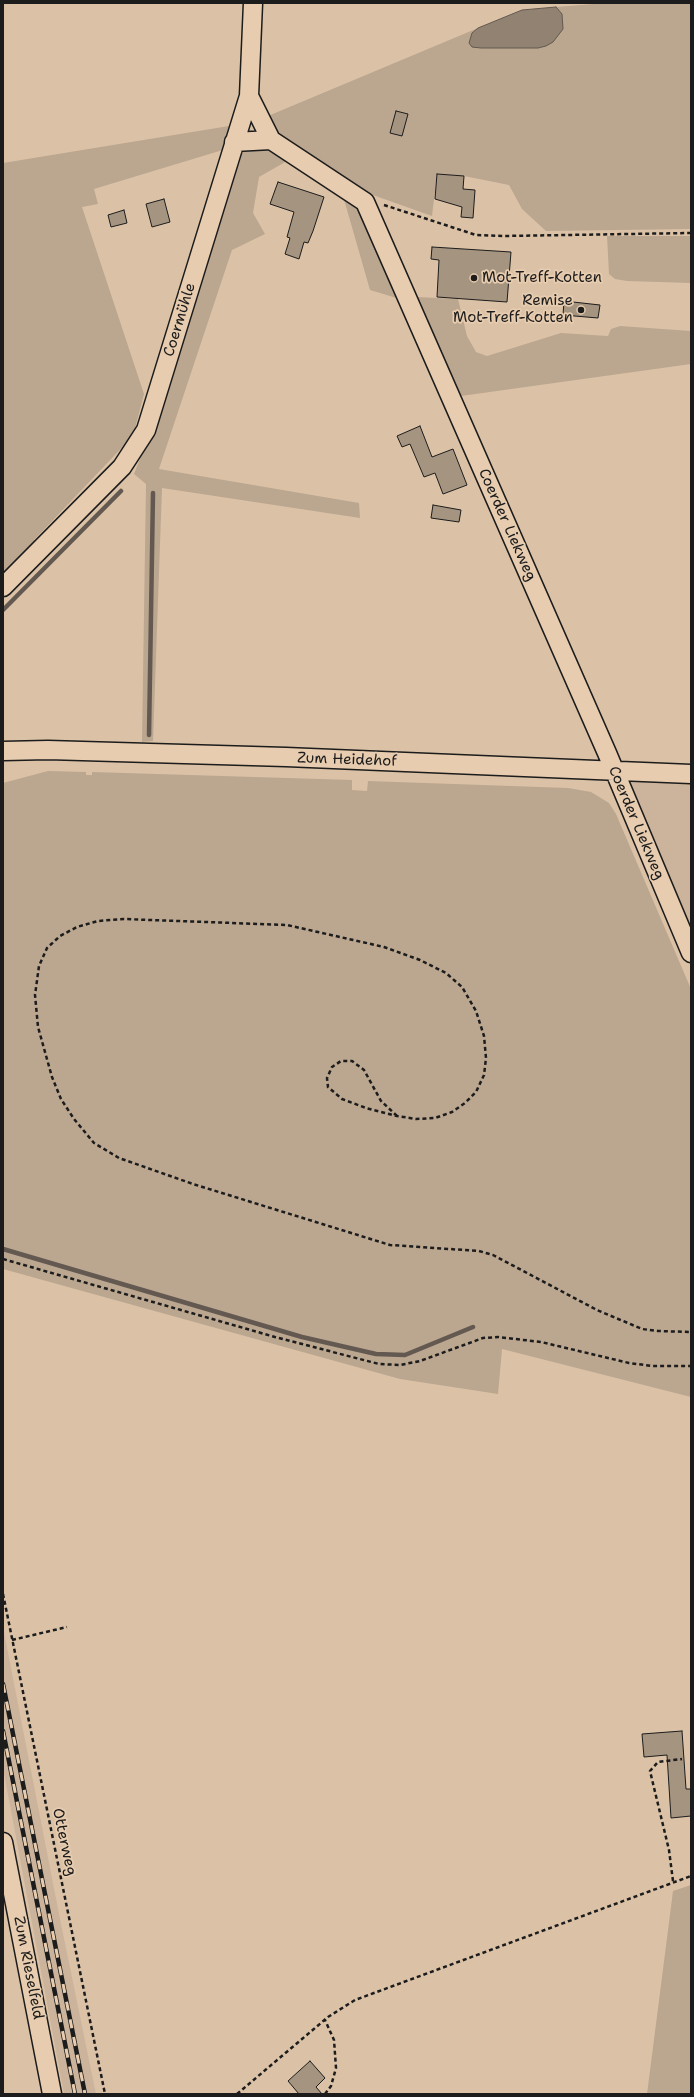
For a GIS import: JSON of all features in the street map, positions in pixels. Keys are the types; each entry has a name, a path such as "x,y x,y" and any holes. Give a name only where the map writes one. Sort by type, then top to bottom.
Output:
{"street":[{"name":"Coermühle","path":"3,587 122,467 146,430 249,96 253,3"},
{"path":"234,142 271,140 249,96"},
{"name":"Coerder Liekweg","path":"271,140 366,202 614,770 691,953"},
{"name":"Zum Heidehof","path":"3,751 48,750 270,757 691,774"},
{"name":"Zum Rieselfeld","path":"3,1842 10,1913 52,2094"}],"path":[{"path":"355,194 400,211 476,234 504,236 691,233"},
{"path":"397,1116 381,1101 364,1070 352,1061 341,1061 332,1067 327,1078 328,1087 342,1099 397,1116 416,1119 435,1118 452,1112 465,1103 476,1092 484,1075 486,1058 484,1036 476,1011 462,988 446,973 420,960 384,948 287,925 124,919 98,921 76,927 60,936 47,948 39,966 35,995 38,1027 52,1077 61,1099 74,1119 94,1143 119,1158 193,1184 390,1244 479,1250 494,1255 597,1310 642,1329 691,1332"},
{"path":"3,1259 275,1337 379,1364 400,1365 420,1361 483,1338 498,1337 541,1342 629,1363 653,1366 691,1366"},
{"name":"Otterweg","path":"3,1594 105,2094"},
{"path":"12,1640 67,1628"},
{"path":"673,1881 669,1850 650,1771 658,1762 682,1759"},
{"path":"237,2094 325,2020 355,2000 673,1881 691,1876"},
{"path":"325,2020 334,2040 336,2068 331,2086 325,2094"}],"shaded area":[{"path":"606,3 691,3 691,229 546,231 522,209 509,185 464,176 437,174 432,216 370,194 282,138 268,116 478,28 472,33 481,48 538,48 546,46 563,19 556,7"},
{"path":"556,7 562,14 563,29 553,42 546,46 538,48 481,48 472,47 469,43 472,33 478,28 522,10"},
{"path":"229,126 226,149 94,189 98,204 82,207 144,394 133,436 34,540 37,543 3,576 3,163"},
{"path":"255,144 287,161 259,177 253,213 265,234 232,250 159,469 359,503 360,518 162,488 153,741 142,742 146,484 134,474 152,429 242,145"},
{"path":"343,196 361,205 400,299 370,290"},
{"path":"607,236 691,236 691,283 627,281 615,279 609,274"},
{"path":"417,297 458,299 467,336 476,352 487,356 561,333 608,336 611,329 620,326 691,331 691,364 461,396"},
{"path":"48,771 86,772 86,775 92,775 92,772 352,780 352,790 367,791 368,781 568,788 591,792 609,803 616,814 691,989 691,1397 502,1349 498,1394 400,1379 3,1269 3,783"},
{"path":"626,779 691,781 691,930"},
{"path":"3,1627 96,2094 64,2094 3,1768"},
{"path":"691,1885 691,2094 647,2094 673,1891"}],"building":[{"path":"396,111 408,114 402,136 390,133"},
{"path":"437,174 464,176 463,189 475,190 473,218 461,217 462,207 435,199"},
{"path":"278,182 324,197 313,231 308,243 304,242 299,259 285,254 290,238 287,237 294,212 270,204"},
{"path":"164,199 170,222 152,227 146,204"},
{"path":"124,210 127,223 111,227 108,215"},
{"name":"Mot-Treff-Kotten","path":"432,247 511,252 507,302 437,297 439,260 431,259"},
{"name":"Remise Mot-Treff-Kotten","path":"564,301 600,305 598,318 563,315"},
{"path":"420,426 432,457 453,449 467,485 443,494 435,473 424,477 410,444 402,447 397,436"},
{"path":"433,505 461,510 459,522 431,518"},
{"path":"682,1731 686,1789 691,1789 691,1816 671,1818 667,1755 644,1757 642,1734"},
{"path":"310,2061 325,2078 316,2087 322,2094 299,2094 288,2081"}],"waterway":[{"path":"3,610 121,491"},
{"path":"149,735 153,493"},
{"path":"3,1249 302,1337 376,1354 405,1355 473,1327"}],"railway":[{"path":"3,1684 85,2094"},
{"path":"3,1731 75,2094"}],"place":[{"name":"Mot-Treff-Kotten","path":"474,278"},
{"name":"Remise Mot-Treff-Kotten","path":"581,310"}]}
